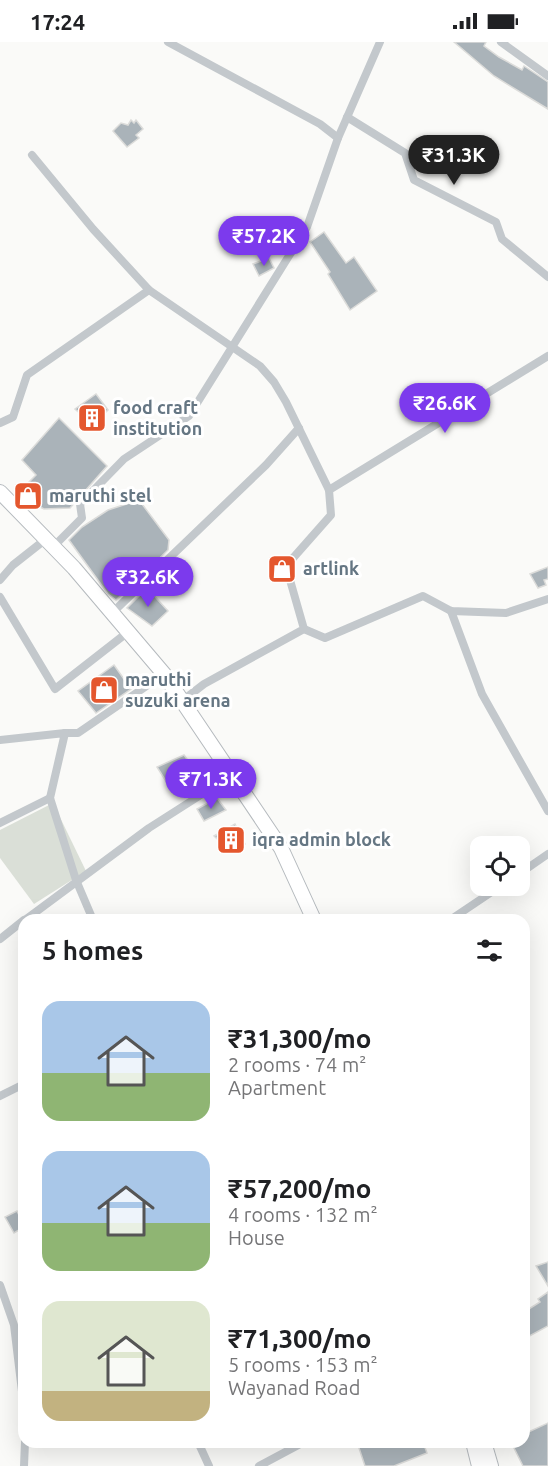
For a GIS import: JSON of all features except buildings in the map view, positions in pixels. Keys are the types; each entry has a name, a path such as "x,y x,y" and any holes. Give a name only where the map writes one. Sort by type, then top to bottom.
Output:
{"main road":[{"path":"0,492 50,543 164,674 281,848 311,914"},
{"path":"474,1448 479,1466"},
{"path":"486,1448 491,1466"}],"street":[{"path":"168,42 320,124 338,138"},
{"path":"0,580 13,565 50,543 82,518 80,504 124,459 189,416 307,227 338,138 380,42"},
{"path":"501,42 548,76"},
{"path":"347,117 405,153 414,180 496,222 502,239 548,277"},
{"path":"32,155 93,229 149,290 260,366 274,382 329,490 331,515 286,566 304,629"},
{"path":"0,423 13,417 27,375 149,290"},
{"path":"329,490 548,356"},
{"path":"112,613 266,465 299,428"},
{"path":"304,629 326,638 423,596 451,611 506,613 548,599"},
{"path":"0,597 55,689 128,632"},
{"path":"451,611 482,694 544,796 548,811"},
{"path":"182,701 204,684 304,629"},
{"path":"0,740 78,733 164,674"},
{"path":"65,733 50,798 76,880 90,914"},
{"path":"32,914 149,828 232,775"},
{"path":"0,823 50,798"},
{"path":"530,866 548,854"},
{"path":"459,914 486,896"},
{"path":"0,939 18,925"},
{"path":"0,1096 18,1086"},
{"path":"0,1285 14,1325 18,1358"},
{"path":"24,1466 25,1448"},
{"path":"201,1448 209,1466"},
{"path":"260,1466 293,1448"}],"shaded area":[{"path":"53,803 86,871 34,904 0,858 0,830"}],"place":[{"name":"food craft institution","path":"92,418"},
{"name":"maruthi stel","path":"28,496"},
{"name":"artlink","path":"282,569"},
{"name":"maruthi suzuki arena","path":"104,690"},
{"name":"iqra admin block","path":"231,840"}]}
